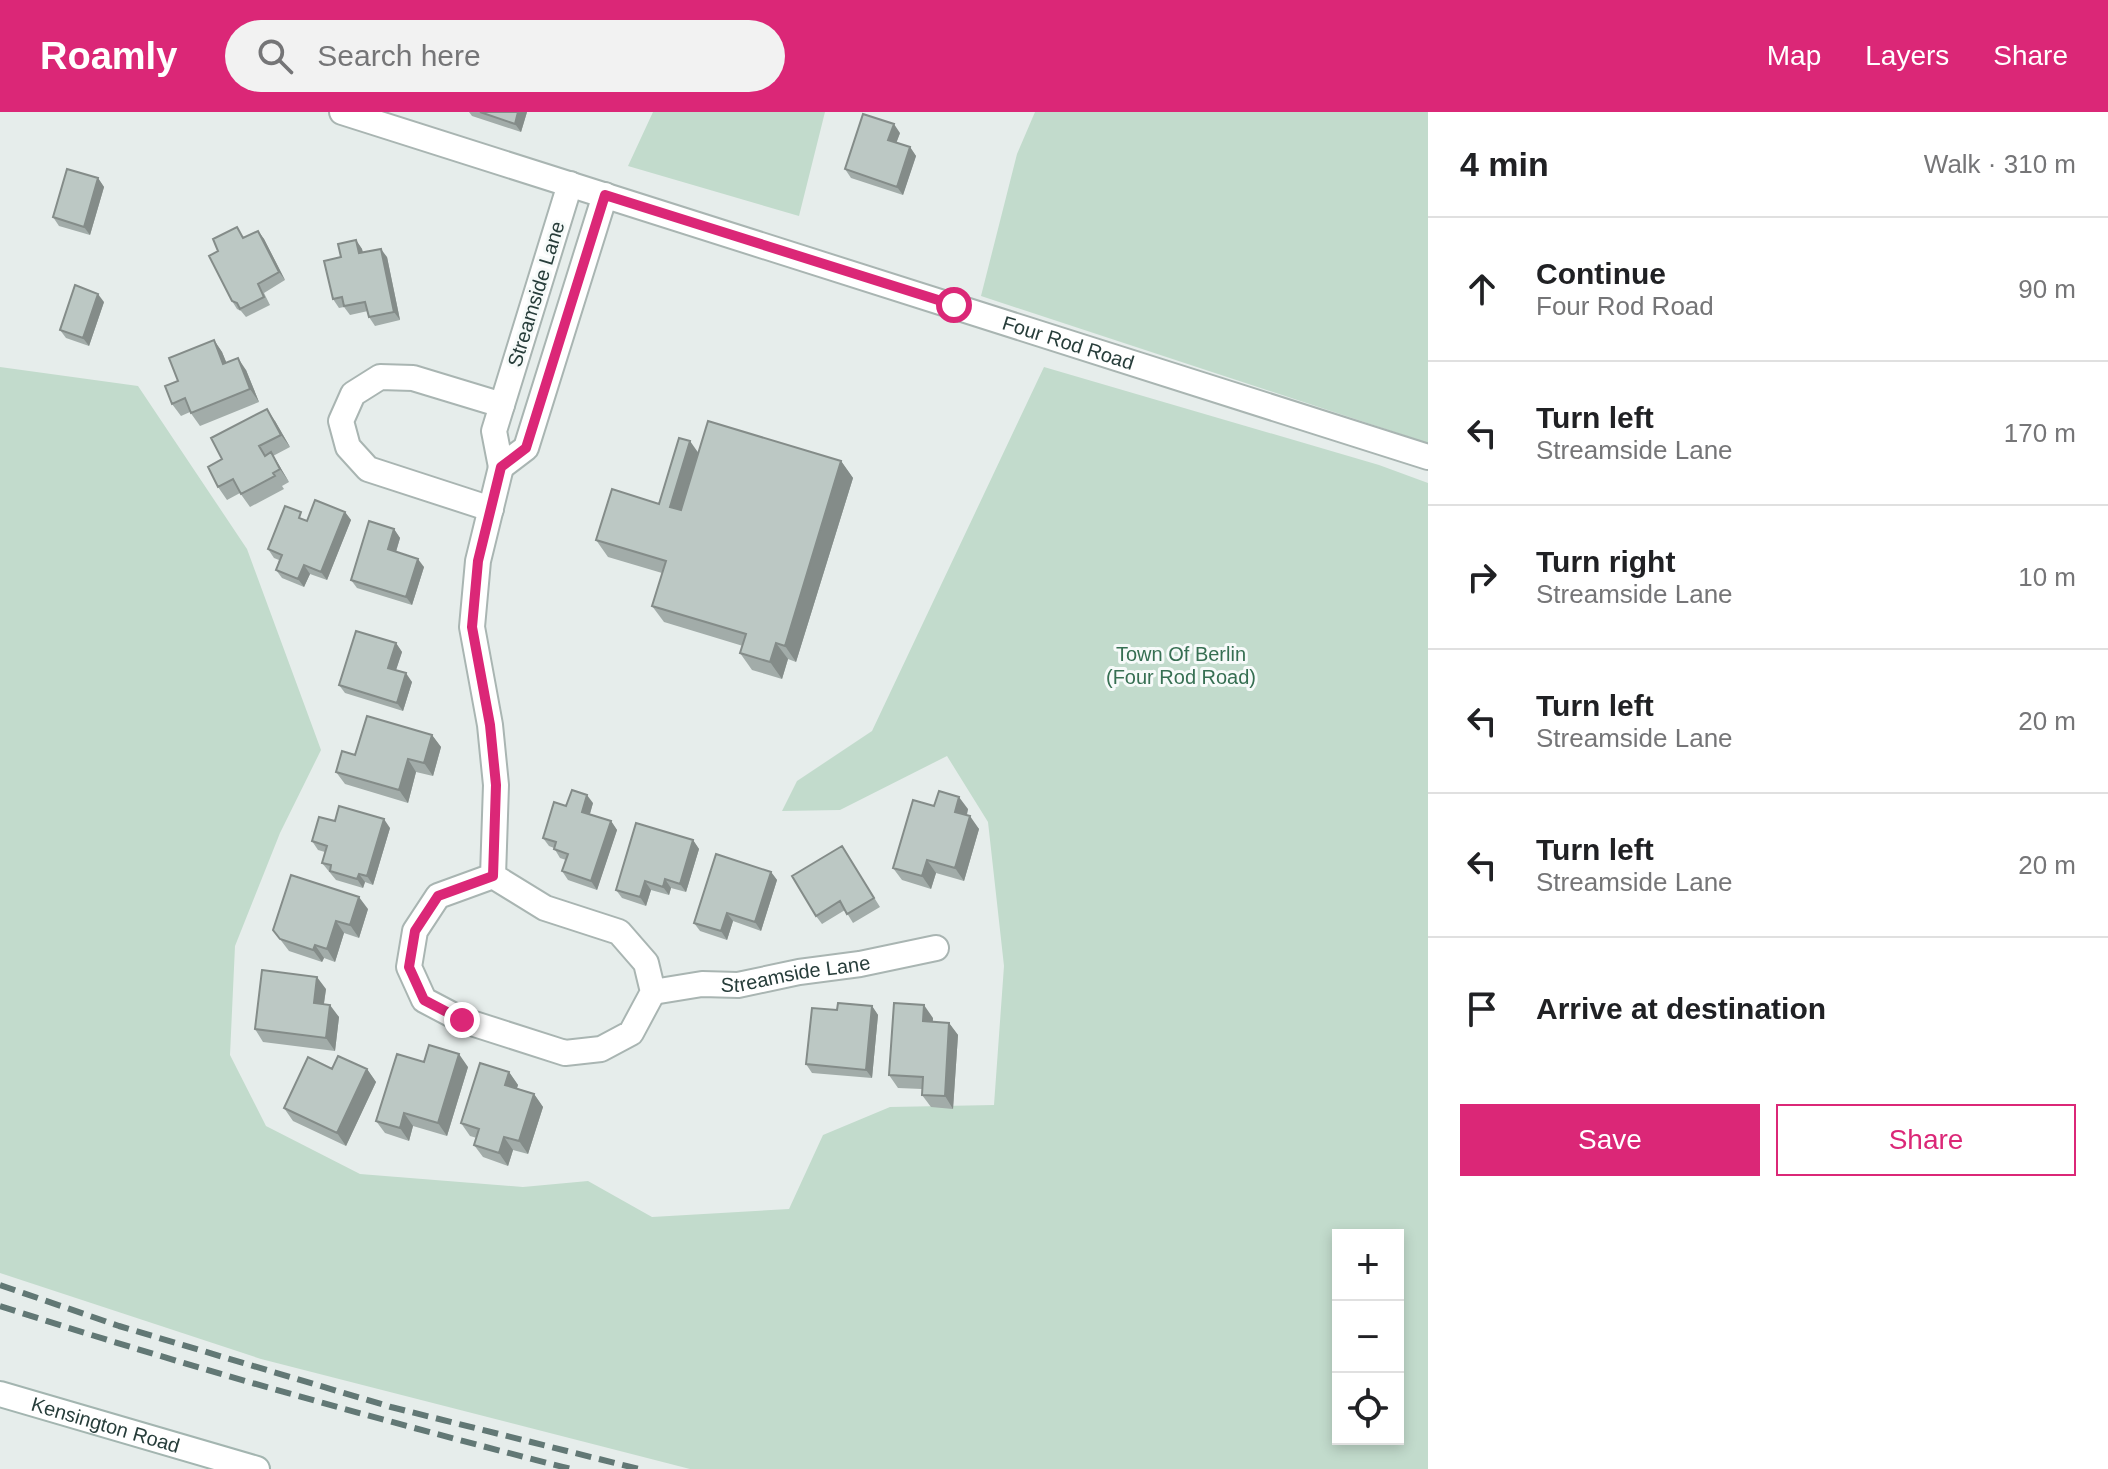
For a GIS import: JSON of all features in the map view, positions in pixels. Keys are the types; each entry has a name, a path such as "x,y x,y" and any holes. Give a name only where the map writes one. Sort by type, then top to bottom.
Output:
{"street":[{"name":"Four Rod Road","path":"342,112 1428,457"},
{"name":"Streamside Lane","path":"493,876 496,785 490,725 472,627 478,561 501,467 494,431 570,184"},
{"name":"Streamside Lane","path":"501,467 526,448 605,195"},
{"path":"491,509 368,469 348,447 341,421 353,394 380,377 413,378 502,405"},
{"path":"493,876 545,908 619,932 646,963 653,992 631,1033 601,1049 565,1053 462,1020 424,1000 409,967 415,931 438,896 493,876"},
{"name":"Streamside Lane","path":"653,992 702,984 738,985 936,948"},
{"name":"Kensington Road","path":"0,1394 257,1469"}],"green space":[{"path":"653,112 825,112 799,216 628,166"},
{"path":"1035,112 1428,112 1428,443 981,296 1017,154"},
{"name":"Town Of Berlin (Four Rod Road)","path":"0,367 138,386 247,549 321,750 280,833 235,946 230,1055 266,1126 360,1174 523,1187 588,1181 652,1217 789,1209 823,1135 890,1107 994,1105 1004,966 988,822 947,756 840,810 782,811 797,781 872,731 1044,367 1379,465 1428,483 1428,1469 690,1469 261,1359 0,1273"}],"building":[{"path":"480,112 518,112 515,124"},
{"path":"863,114 894,124 888,140 910,147 897,187 845,169"},
{"path":"67,169 98,178 84,227 53,217"},
{"path":"237,227 243,238 258,231 279,272 258,284 264,297 240,309 232,301 209,256 218,251 213,239"},
{"path":"356,240 359,253 381,249 394,312 369,317 365,302 344,306 342,297 333,299 324,261 341,257 338,244"},
{"path":"75,285 98,294 83,338 60,330"},
{"path":"214,340 223,364 238,358 250,389 191,413 185,398 172,404 165,386 178,381 169,358"},
{"path":"267,409 281,435 259,446 265,456 271,452 280,469 273,473 275,476 241,494 233,479 218,487 208,467 222,459 211,438"},
{"path":"708,421 841,461 785,646 776,643 770,662 740,653 746,634 652,606 666,561 596,540 612,489 659,504 679,438 690,441 670,507 681,510"},
{"path":"315,500 345,512 321,572 304,565 298,579 276,570 282,555 268,549 285,506 301,512 299,518 307,521"},
{"path":"369,521 394,529 388,549 418,559 406,597 351,580"},
{"path":"356,631 396,643 388,668 406,673 397,703 339,685"},
{"path":"367,716 432,735 424,763 408,759 399,790 336,772 342,751 355,755"},
{"path":"572,790 587,795 582,812 611,821 591,881 562,871 568,854 554,849 556,842 543,838 554,802 566,806"},
{"path":"939,791 959,797 955,812 970,816 955,868 927,860 922,876 893,868 913,800 934,806"},
{"path":"339,806 384,819 367,876 359,874 357,879 330,871 331,865 322,863 327,846 312,841 319,817 335,821"},
{"path":"636,823 693,840 680,884 665,879 663,887 645,881 640,897 616,890"},
{"path":"842,846 874,898 847,914 840,901 816,916 792,876"},
{"path":"716,854 771,872 755,922 727,913 721,931 694,923"},
{"path":"291,875 359,897 350,925 336,921 327,949 315,945 313,950 280,939 273,930"},
{"path":"262,970 317,977 314,1003 330,1005 326,1038 255,1029"},
{"path":"838,1003 872,1006 866,1070 806,1064 812,1008 837,1010"},
{"path":"894,1003 924,1005 923,1021 949,1023 945,1096 922,1095 923,1077 889,1075"},
{"path":"429,1045 459,1054 438,1123 404,1113 400,1128 376,1121 397,1054 424,1062"},
{"path":"338,1056 367,1069 337,1133 284,1108 308,1057 332,1069"},
{"path":"480,1063 509,1072 505,1085 534,1094 519,1141 504,1137 499,1153 474,1145 479,1129 461,1123"}],"railway":[{"path":"0,1285 119,1326 391,1407 639,1469"},
{"path":"0,1306 284,1392 571,1469"}],"route":[{"path":"462,1020 424,1000 409,967 415,931 438,896 493,876 496,785 490,725 472,627 478,561 501,467 526,448 605,195 954,305"}]}
